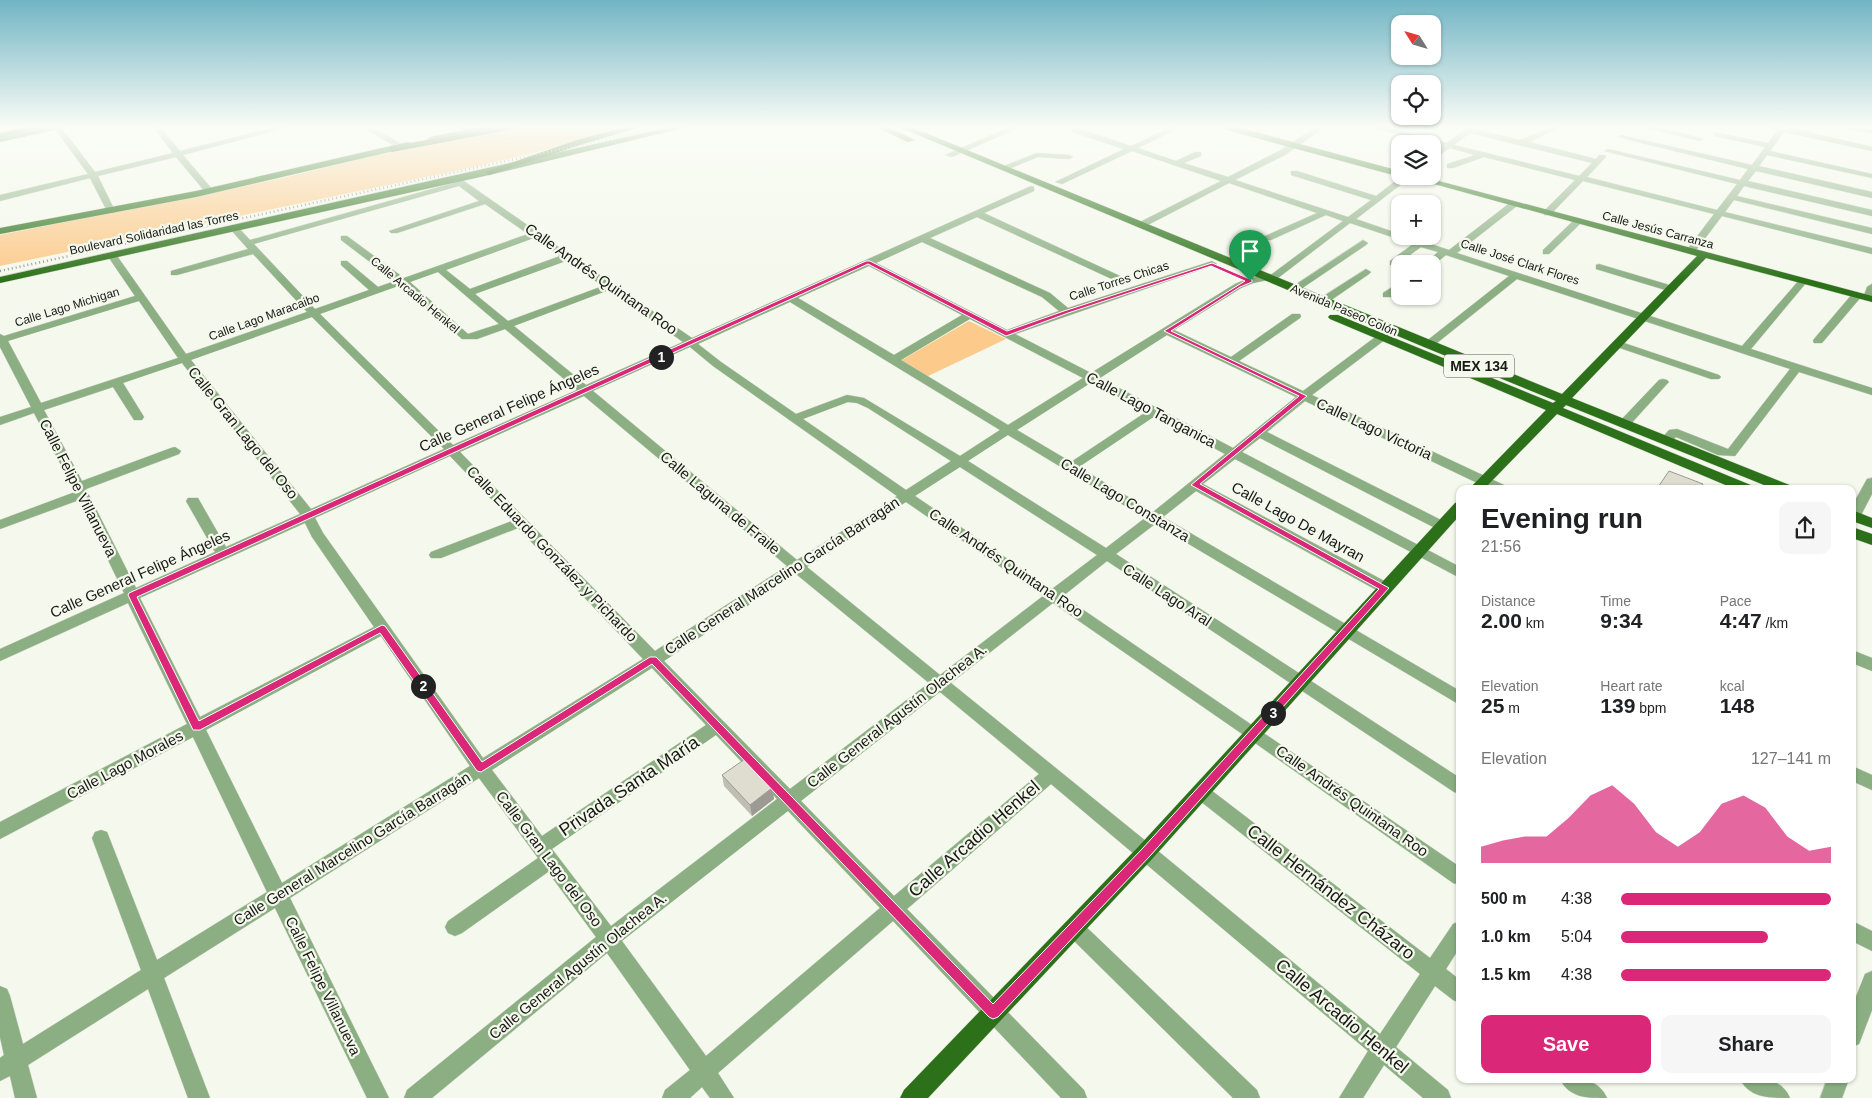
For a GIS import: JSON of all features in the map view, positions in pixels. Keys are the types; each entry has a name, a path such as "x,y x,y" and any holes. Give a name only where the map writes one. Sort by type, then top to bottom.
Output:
{"main road":[{"name":"Boulevard Solidaridad las Torres","path":"0,231 111,211 261,178"},
{"name":"Boulevard Solidaridad las Torres","path":"0,280 468,178"},
{"name":"Avenida Paseo Colón","path":"1005,178 1269,278 1428,345 1731,485"},
{"name":"Avenida Paseo Colón","path":"1028,178 1141,224 1168,241 1212,264 1382,337 1558,404 1624,424 1777,485"},
{"name":"Calle Jesús Carranza","path":"1441,185 1870,299"},
{"path":"1480,485 1645,317 1704,254"},
{"path":"912,1098 1146,852 1456,510"},
{"path":"1856,517 1872,523"},
{"path":"1856,534 1872,540"}],"street":[{"path":"0,198 84,178"},
{"path":"94,178 111,211"},
{"path":"199,178 209,191"},
{"path":"1059,182 1067,178"},
{"name":"Calle José Clark Flores","path":"1223,178 1391,233"},
{"path":"1141,224 1231,178"},
{"path":"1311,178 1377,199"},
{"path":"1577,178 1872,251"},
{"path":"1722,178 1872,213"},
{"path":"1691,251 1746,178"},
{"path":"1801,178 1872,195"},
{"path":"1547,213 1580,179"},
{"path":"174,273 251,246 458,181"},
{"name":"Calle Andrés Quintana Roo","path":"458,181 537,234 609,287 692,344 716,364 906,496 1254,733 1456,874"},
{"name":"Calle General Marcelino García Barragán","path":"8,1065 653,660 1008,430 1238,286 1278,274 1396,185"},
{"name":"Calle General Felipe Ángeles","path":"0,655 692,344 1031,189"},
{"path":"1731,197 1872,231"},
{"path":"394,230 487,201"},
{"path":"1441,256 1514,204"},
{"path":"1268,238 1326,212"},
{"path":"976,213 1117,278"},
{"path":"1546,252 1578,221"},
{"name":"Calle Eduardo González y Pichardo","path":"234,228 312,312 452,451 1076,1098"},
{"name":"Calle Lago Maracaibo","path":"0,421 184,359 312,312 537,234"},
{"name":"Calle Arcadio Henkel","path":"344,238 402,281 463,335 471,338 505,326"},
{"path":"922,238 1046,294 1066,312"},
{"path":"1294,289 1363,243"},
{"path":"1404,255 1418,245"},
{"name":"Calle José Clark Flores","path":"1427,245 1872,392"},
{"name":"Calle Gran Lago del Oso","path":"112,255 184,359 296,498 317,534 481,768 723,1098"},
{"path":"469,293 567,257"},
{"name":"Calle Lago Tanganica","path":"868,262 1155,411 1456,571"},
{"path":"344,263 375,290"},
{"name":"Calle Torres Chicas","path":"1006,334 1066,312 1212,264"},
{"path":"1599,267 1672,289"},
{"name":"Calle Laguna de Fraile","path":"438,268 505,326 1050,774"},
{"path":"1323,302 1366,272"},
{"path":"1428,345 1517,274"},
{"path":"1744,350 1803,281"},
{"path":"505,326 609,287"},
{"path":"1870,299 1872,287"},
{"path":"1387,295 1391,292"},
{"path":"1818,341 1856,295"},
{"name":"Calle Lago Michigan","path":"1,339 140,298"},
{"name":"Calle Lago Constanza","path":"791,298 1070,468 1456,697"},
{"path":"892,361 970,314"},
{"path":"1231,362 1296,316"},
{"name":"Calle Lago Victoria","path":"1167,331 1304,396 1480,485"},
{"name":"Calle General Agustín Olachea A.","path":"415,1098 608,940 1054,596 1154,518 1258,432 1382,337"},
{"name":"Calle Felipe Villanueva","path":"1,339 80,490 378,1098"},
{"path":"1618,344 1715,377"},
{"path":"1666,440 1673,432 1677,432 1725,453 1733,451 1797,367"},
{"path":"116,382 138,417"},
{"path":"1624,424 1663,382"},
{"name":"Calle Lago Aral","path":"795,418 847,398 860,400 872,406 1106,554 1456,784"},
{"path":"1070,468 1155,411"},
{"path":"1258,432 1442,526"},
{"path":"0,524 175,452"},
{"path":"1856,511 1872,482"},
{"name":"Calle Lago De Mayran","path":"1195,485 1385,588"},
{"path":"193,501 224,554"},
{"path":"436,555 521,522"},
{"name":"Calle Lago Morales","path":"0,831 382,628"},
{"path":"1856,658 1872,665"},
{"name":"Privada Santa María","path":"456,927 545,853 718,725"},
{"name":"Calle Arcadio Henkel","path":"673,1098 1050,774 1440,1098"},
{"path":"1856,775 1872,783"},
{"name":"Calle Hernández Cházaro","path":"1201,792 1456,990"},
{"path":"101,838 199,1098"},
{"path":"1074,928 1249,1098"},
{"path":"1856,932 1872,942"},
{"path":"1350,1098 1456,936"},
{"path":"1856,1026 1872,981"},
{"path":"0,996 8,1065 26,1098"},
{"path":"1576,1083 1596,1098"},
{"path":"1757,1083 1779,1098"},
{"path":"1831,1098 1837,1083"}],"shaded area":[{"path":"281,178 420,178 0,266 0,235"},
{"path":"969,321 1006,339 926,377 900,361"}],"building":[{"path":"1669,471 1703,484 1702,485 1659,485"},
{"path":"745,759 772,788 750,805 722,775"}],"railway":[{"path":"0,271 427,178"}],"route":[{"path":"868,262 1006,334 1066,312 1212,264 1250,281 1238,286 1167,331 1304,396 1195,485 1385,588 1146,852 993,1012 718,725 653,660 481,768 382,628 197,727 132,595 692,344 868,262"}]}
